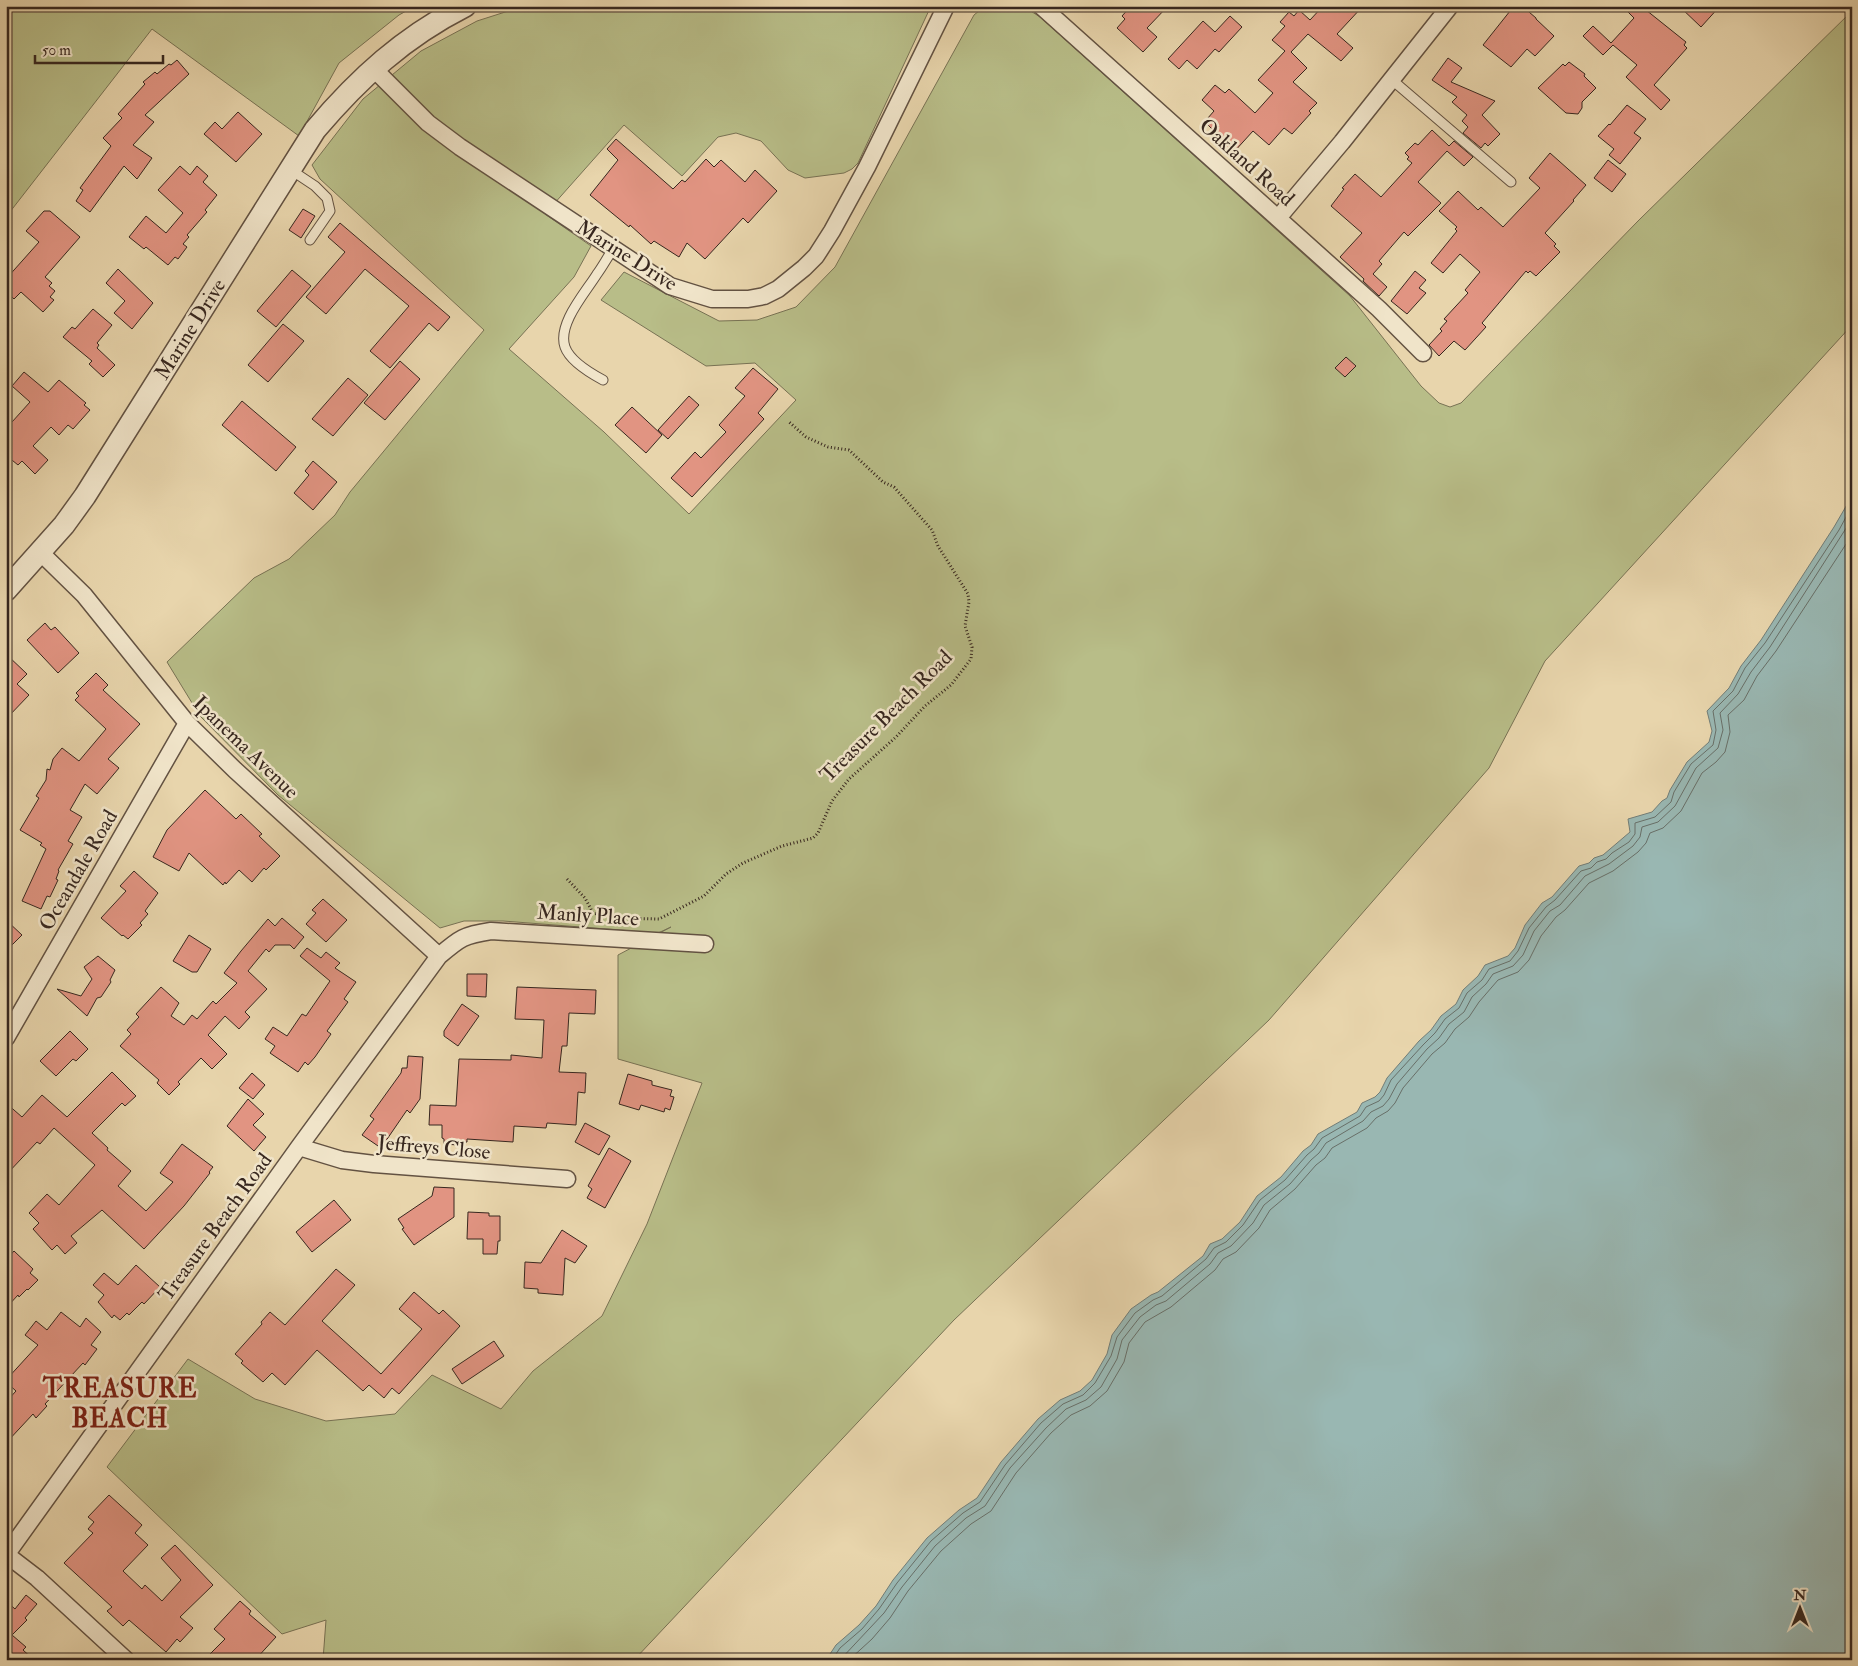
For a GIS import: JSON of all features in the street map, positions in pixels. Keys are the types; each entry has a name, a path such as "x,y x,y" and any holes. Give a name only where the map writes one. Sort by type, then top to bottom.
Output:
{"street":[{"name":"Marine Drive","path":"6,590 64,525 85,496 316,130 349,91 373,68 428,26 465,6"},
{"name":"Marine Drive","path":"373,68 428,123 460,147 670,286 712,299 748,300 764,296 778,289 791,280 816,256 832,232 867,167 946,6"},
{"name":"Oakland Road","path":"1040,6 1379,309 1423,352"},
{"path":"1278,218 1450,6"},
{"name":"Ipanema Avenue","path":"40,552 84,595 187,723 235,770 439,956"},
{"name":"Oceandale Road","path":"6,1038 187,723"},
{"name":"Manly Place","path":"469,934 500,932 705,944"},
{"name":"Treasure Beach Road","path":"6,1555 299,1147 439,956 458,940 469,934"},
{"name":"Jeffreys Close","path":"299,1147 342,1160 374,1164 567,1179"},
{"path":"6,1555 37,1578 126,1660"}],"lane":[{"path":"1392,79 1511,182"},
{"path":"290,170 315,186 327,198 330,211 310,240"},
{"path":"603,380 593,375 570,355 564,345 563,338 568,321 574,310 614,248"}],"path":[{"name":"Treasure Beach Road","path":"567,879 585,898 593,913 614,918 659,919 704,896 726,874 743,863 782,846 813,838 818,833 832,801 849,779 896,737 925,706 951,685 971,659 972,647 965,626 969,602 968,594 938,546 932,530 894,488 883,482 849,450 828,446 806,437 788,421"}],"green space":[{"path":"6,6 415,6 399,15 339,63 299,136 152,29 6,217"},
{"path":"524,6 931,6 858,163 852,169 844,173 805,178 788,170 761,141 736,133 718,137 682,176 624,125 545,214 591,246 574,277 509,349 604,432 689,514 796,400 755,363 706,366 601,300 624,272 719,321 757,320 796,307 835,267 974,15 985,6 1023,6 1040,17 1350,296 1421,386 1439,403 1450,407 1461,403 1638,221 1852,11 1852,325 1545,661 1489,768 1269,1020 954,1320 634,1660 323,1660 326,1620 282,1634 107,1467 188,1359 255,1399 326,1421 395,1414 432,1375 501,1409 533,1371 602,1316 647,1224 702,1083 618,1059 618,955 671,927 658,933 503,921 464,921 440,928 278,795 200,716 167,662 254,578 289,559 335,515 350,492 484,330 320,179 312,165 363,99 421,51 477,21"}],"water":[{"path":"1852,496 1852,1660 826,1660 836,1645 859,1625 876,1606 893,1580 927,1538 959,1510 977,1498 1001,1462 1038,1419 1060,1400 1080,1391 1092,1380 1107,1354 1112,1335 1131,1309 1158,1292 1203,1256 1210,1244 1222,1239 1240,1222 1257,1196 1281,1177 1303,1151 1311,1145 1318,1134 1357,1112 1362,1103 1375,1097 1380,1092 1387,1078 1431,1030 1441,1016 1456,1004 1463,990 1478,976 1485,965 1508,956 1515,948 1525,925 1542,903 1552,897 1579,866 1603,855 1630,832 1628,819 1652,812 1667,798 1687,762 1709,742 1712,731 1707,711 1729,688 1741,666 1761,640"}],"building":[{"path":"1131,6 1168,6 1147,28 1157,37 1143,52 1117,28 1125,19 1122,16"},
{"path":"1323,6 1363,6 1337,34 1353,48 1341,61 1308,34 1291,52 1307,68 1293,82 1317,103 1309,111 1311,113 1292,134 1284,128 1269,145 1253,131 1233,153 1212,133 1214,131 1207,124 1207,119 1214,111 1202,100 1215,85 1225,93 1229,89 1255,113 1273,93 1258,80 1285,51 1272,40 1285,26 1280,22 1289,12 1294,16 1299,10 1310,20"},
{"path":"1514,6 1522,6 1554,36 1535,56 1527,49 1511,67 1483,45"},
{"path":"1622,6 1641,6 1686,42 1684,45 1687,48 1654,85 1670,100 1661,110 1626,77 1637,65 1613,45 1603,55 1583,36 1593,26 1611,43 1634,18"},
{"path":"1679,6 1720,6 1701,27"},
{"path":"1230,16 1242,27 1219,52 1215,49 1197,69 1187,60 1179,69 1168,59 1203,21 1215,32"},
{"path":"1448,58 1462,68 1451,82 1495,101 1482,115 1500,134 1488,146 1485,143 1481,148 1463,133 1468,127 1462,121 1467,115 1452,102 1457,97 1432,80"},
{"path":"177,60 189,74 145,115 154,122 133,145 152,158 137,179 124,166 90,212 76,201 83,190 80,188 111,146 103,138 122,118 118,114 145,84 143,82 155,72 157,74"},
{"path":"1569,62 1585,74 1584,76 1596,88 1582,102 1582,108 1578,114 1566,113 1538,88 1563,64 1565,66"},
{"path":"1627,105 1646,119 1634,133 1641,138 1620,164 1609,155 1614,149 1598,136"},
{"path":"238,112 262,134 236,162 204,134 215,122 222,129"},
{"path":"1432,130 1449,146 1454,141 1473,157 1464,166 1447,151 1418,182 1441,203 1408,236 1404,232 1379,261 1382,264 1373,274 1387,287 1379,296 1340,257 1362,233 1331,206 1344,189 1342,188 1355,174 1381,197 1412,163 1407,159 1409,157 1405,153 1415,143 1418,145"},
{"path":"616,139 673,189 682,180 685,182 706,159 714,167 721,160 745,182 755,170 777,191 748,223 743,218 705,259 687,243 679,257 654,241 651,244 630,225 629,227 590,195 618,160 607,149"},
{"path":"1550,153 1586,185 1545,233 1556,244 1554,246 1560,252 1536,276 1530,271 1528,273 1526,271 1482,323 1486,327 1465,350 1454,341 1439,356 1429,345 1442,331 1440,329 1447,321 1444,319 1468,293 1465,290 1480,272 1460,254 1443,273 1431,263 1457,231 1455,229 1457,227 1439,211 1458,191 1478,210 1481,207 1503,227 1540,188 1529,178"},
{"path":"1608,160 1626,174 1612,192 1594,178"},
{"path":"180,166 190,175 197,166 208,176 203,182 217,195 205,210 207,212 187,235 189,237 183,244 187,247 178,259 175,257 168,265 146,247 144,249 129,237 146,216 166,233 183,213 158,190"},
{"path":"303,209 315,216 301,238 289,230"},
{"path":"44,211 50,211 80,237 45,277 52,283 49,286 55,291 50,297 54,300 43,312 21,292 14,299 6,291 6,279 39,242 26,231"},
{"path":"340,223 450,317 438,331 429,323 390,368 370,351 409,306 365,269 326,314 306,297 345,252 328,237"},
{"path":"118,269 153,303 132,329 114,313 125,301 106,283"},
{"path":"292,270 311,286 276,327 257,311"},
{"path":"1415,271 1426,280 1419,288 1426,293 1407,314 1391,301"},
{"path":"93,309 112,325 97,343 99,345 97,348 115,365 103,377 89,364 92,361 63,337 72,327 75,329"},
{"path":"283,324 304,341 268,382 248,365"},
{"path":"1346,357 1356,366 1345,377 1335,368"},
{"path":"400,361 420,379 385,420 364,403"},
{"path":"753,368 778,389 758,413 764,419 692,497 671,478 695,452 701,458 726,432 719,425 745,396 735,388"},
{"path":"24,372 48,392 59,380 86,403 84,405 90,410 73,429 68,425 59,435 51,427 33,446 48,460 35,474 22,461 18,465 7,456 12,451 6,446 6,416 12,422 30,402 12,386"},
{"path":"348,378 368,395 333,436 312,419"},
{"path":"689,396 699,405 668,439 658,430"},
{"path":"242,401 296,447 276,471 222,425"},
{"path":"632,407 662,435 646,453 615,425"},
{"path":"313,461 337,482 313,510 294,493 309,475 305,471"},
{"path":"45,623 51,630 55,627 79,653 58,673 27,640"},
{"path":"6,654 27,674 17,684 29,695 6,719"},
{"path":"96,673 108,685 103,690 140,724 108,759 119,768 97,794 85,784 70,810 82,817 68,841 73,844 58,870 56,879 58,880 50,897 47,896 41,909 22,901 46,849 40,845 42,843 20,830 39,798 36,796 46,780 47,769 50,770 53,759 62,748 79,761 106,729 75,700 79,696 76,693"},
{"path":"205,790 236,819 241,814 262,834 259,836 280,856 266,870 264,868 252,882 239,870 223,885 189,853 179,871 153,857 167,830"},
{"path":"134,871 158,893 145,911 148,914 140,923 142,925 128,939 101,918 126,891 120,886"},
{"path":"323,899 347,920 326,942 306,924 316,913 312,910"},
{"path":"282,918 304,937 294,949 290,945 275,945 269,952 266,949 248,971 267,989 245,1012 250,1017 239,1029 225,1016 208,1035 227,1054 212,1069 201,1058 178,1082 180,1084 169,1095 157,1083 159,1080 120,1046 131,1034 127,1030 139,1017 136,1014 161,987 179,1003 171,1016 184,1025 192,1015 197,1019 213,1001 216,1004 237,983 224,973 241,951 268,919 275,926"},
{"path":"6,920 22,935 6,951"},
{"path":"189,935 211,949 197,972 192,972 173,961"},
{"path":"307,948 321,958 326,952 340,963 335,968 356,982 344,999 348,1002 327,1031 331,1034 315,1057 308,1065 305,1062 298,1072 270,1053 275,1046 265,1039 273,1027 287,1036 302,1014 306,1016 330,981 300,956"},
{"path":"98,956 115,970 110,980 111,982 101,997 97,998 87,1016 57,989 81,996 92,979 84,967"},
{"path":"467,974 487,974 486,997 467,996"},
{"path":"517,987 596,990 595,1014 569,1013 567,1046 562,1046 559,1072 586,1073 585,1093 578,1092 576,1125 547,1123 546,1128 514,1126 513,1142 467,1139 467,1142 458,1142 458,1145 444,1144 442,1125 429,1125 430,1105 456,1106 459,1059 511,1060 511,1055 542,1058 544,1020 515,1019"},
{"path":"462,1004 479,1016 458,1046 444,1036 444,1031"},
{"path":"70,1031 88,1049 76,1061 73,1059 56,1076 40,1061"},
{"path":"408,1056 423,1057 420,1099 410,1113 407,1110 381,1148 362,1135 374,1119 370,1116 401,1073 402,1068 407,1068"},
{"path":"112,1072 136,1096 125,1106 122,1103 92,1133 108,1148 107,1150 131,1171 118,1186 146,1211 173,1182 160,1173 182,1144 213,1167 184,1206 144,1249 102,1210 71,1236 77,1243 65,1254 57,1245 52,1250 33,1229 39,1223 29,1213 47,1194 59,1205 95,1165 54,1128 40,1144 37,1142 6,1175 6,1103 22,1117 42,1095 67,1117"},
{"path":"252,1073 265,1085 253,1099 239,1088"},
{"path":"628,1074 652,1081 652,1085 672,1090 670,1096 674,1097 670,1110 665,1108 664,1112 641,1105 639,1110 619,1104"},
{"path":"248,1099 264,1114 253,1125 266,1137 254,1151 227,1126"},
{"path":"585,1123 610,1136 599,1155 575,1142"},
{"path":"609,1148 631,1161 605,1208 587,1198 592,1189 588,1186"},
{"path":"434,1187 454,1188 454,1217 414,1245 402,1229 404,1228 398,1219 432,1196"},
{"path":"334,1200 351,1220 312,1252 296,1232"},
{"path":"468,1212 489,1213 489,1216 500,1216 500,1241 498,1241 497,1254 483,1254 483,1239 467,1239"},
{"path":"562,1230 587,1246 575,1263 565,1258 563,1295 538,1293 538,1289 524,1288 525,1262 541,1263"},
{"path":"14,1251 33,1269 30,1273 38,1280 19,1297 18,1295 6,1308 6,1260"},
{"path":"136,1265 160,1287 144,1304 142,1302 129,1315 127,1313 120,1320 114,1315 112,1318 98,1302 104,1295 93,1285 104,1273 118,1285"},
{"path":"336,1269 355,1285 322,1321 381,1374 422,1329 399,1309 414,1292 439,1314 443,1310 460,1326 399,1394 392,1388 384,1398 369,1385 363,1391 317,1350 285,1385 272,1373 263,1382 241,1363 243,1361 235,1354 262,1324 261,1322 270,1312 285,1325"},
{"path":"61,1312 80,1327 86,1318 101,1332 91,1345 97,1349 85,1365 83,1363 45,1404 47,1406 36,1418 33,1414 6,1443 6,1402 16,1391 6,1380 38,1345 25,1335 36,1321 47,1330"},
{"path":"494,1341 504,1356 462,1384 452,1369"},
{"path":"109,1495 142,1525 135,1533 148,1545 123,1571 142,1589 145,1585 162,1601 181,1580 161,1558 175,1545 213,1585 180,1617 193,1628 180,1642 177,1639 166,1652 129,1620 123,1626 107,1611 112,1607 64,1563 93,1533 88,1529 94,1522 88,1517"},
{"path":"26,1595 37,1604 25,1618 27,1620 12,1635 26,1647 23,1650 34,1660 6,1660 6,1601 15,1609"},
{"path":"240,1601 251,1611 249,1614 276,1637 255,1660 204,1660 225,1639 214,1629"}],"district":[{"name":"TREASURE BEACH","path":"120,1403"}]}
